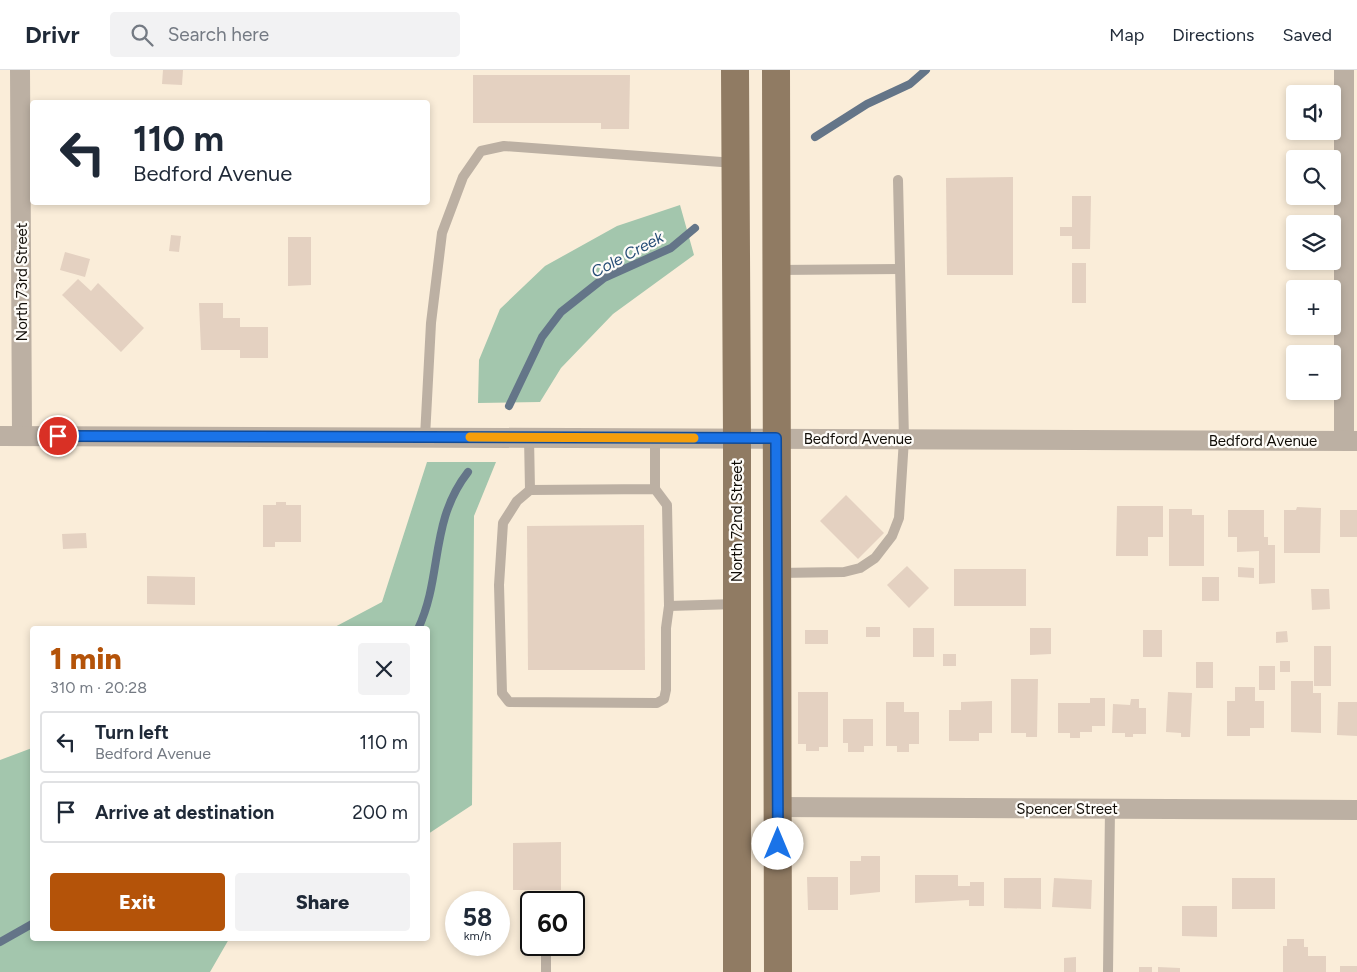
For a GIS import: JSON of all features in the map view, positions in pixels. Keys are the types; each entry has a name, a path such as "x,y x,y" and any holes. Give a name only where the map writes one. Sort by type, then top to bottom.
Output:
{"main road":[{"name":"North 72nd Street","path":"735,70 737,972"},
{"path":"776,70 778,972"}],"street":[{"name":"North 73rd Street","path":"20,70 22,434"},
{"path":"1344,70 1351,441"},
{"name":"Bedford Avenue","path":"0,436 22,434 58,436 1351,441"},
{"name":"Spencer Street","path":"777,807 1357,810"}],"lane":[{"path":"426,437 431,322 442,233 463,176 481,151 504,146 736,164"},
{"path":"776,572 844,572 860,568 875,558 892,536 899,518 904,439 898,180"},
{"path":"776,270 900,269"},
{"path":"530,437 530,490"},
{"path":"655,438 655,489 667,505 669,606 666,628 666,690 664,699 656,703 508,702 502,693 499,585 503,523 517,501 530,490 655,489"},
{"path":"669,606 737,604"},
{"path":"1108,972 1110,809"},
{"path":"546,956 546,972"}],"green space":[{"path":"680,205 694,255 613,314 561,368 540,402 478,403 479,360 500,309 545,266 617,226"},
{"path":"427,462 496,462 474,516 472,805 430,833 430,626 337,626 382,602"},
{"path":"30,749 30,941 228,941 210,972 0,972 0,760"}],"building":[{"path":"163,70 183,70 182,85 162,84"},
{"path":"473,75 630,75 629,129 601,129 601,123 473,123"},
{"path":"1013,177 1013,275 947,275 946,178"},
{"path":"1072,196 1091,196 1090,249 1072,249 1072,236 1060,236 1060,227 1072,227"},
{"path":"171,235 181,236 179,252 169,251"},
{"path":"288,237 311,237 311,285 288,286"},
{"path":"65,252 90,259 85,277 60,270"},
{"path":"1072,263 1086,263 1086,303 1072,303"},
{"path":"78,279 91,291 98,283 144,328 121,352 62,295"},
{"path":"199,303 223,303 223,318 240,318 240,327 268,327 268,358 240,358 240,350 201,350"},
{"path":"846,495 884,533 858,559 820,521"},
{"path":"276,502 286,502 286,505 301,505 301,542 275,542 275,547 263,547 263,505 276,505"},
{"path":"1117,506 1163,506 1163,537 1148,537 1148,556 1116,556"},
{"path":"1297,507 1321,508 1320,553 1284,553 1284,510 1296,510"},
{"path":"1169,509 1192,509 1192,515 1204,515 1204,566 1169,566"},
{"path":"1228,510 1264,510 1264,537 1268,537 1268,545 1275,545 1275,583 1259,584 1259,551 1237,552 1237,537 1228,537"},
{"path":"1340,510 1357,510 1357,537 1340,537"},
{"path":"644,525 645,670 528,670 527,526"},
{"path":"86,533 87,548 63,549 62,534"},
{"path":"907,566 929,588 909,608 887,585"},
{"path":"1238,567 1254,568 1254,578 1238,577"},
{"path":"954,569 1026,569 1026,606 954,606"},
{"path":"147,576 195,577 195,605 147,604"},
{"path":"1202,577 1219,577 1219,601 1202,601"},
{"path":"1311,589 1329,589 1330,609 1312,610"},
{"path":"866,627 880,627 880,637 866,637"},
{"path":"913,628 934,628 934,657 913,657"},
{"path":"1030,628 1051,628 1051,654 1030,655"},
{"path":"805,630 828,630 828,644 805,644"},
{"path":"1143,630 1162,630 1162,657 1143,657"},
{"path":"1287,631 1288,642 1276,643 1276,632"},
{"path":"1314,646 1331,646 1331,686 1314,686"},
{"path":"943,654 956,654 956,666 943,666"},
{"path":"1280,661 1290,661 1290,672 1280,672"},
{"path":"1196,662 1213,662 1213,688 1196,688"},
{"path":"1259,666 1275,666 1275,690 1259,690"},
{"path":"1011,679 1038,679 1037,737 1026,737 1026,733 1011,733"},
{"path":"1291,681 1313,681 1313,693 1321,693 1321,733 1291,732"},
{"path":"1235,687 1255,687 1255,701 1264,701 1264,728 1250,728 1250,736 1227,736 1227,701 1235,701"},
{"path":"798,692 828,692 828,747 819,747 819,751 806,751 806,744 798,744"},
{"path":"1168,692 1192,693 1190,737 1181,737 1181,733 1166,732"},
{"path":"1090,698 1105,698 1105,726 1092,726 1092,732 1080,732 1080,738 1070,738 1070,733 1058,733 1058,703 1090,703"},
{"path":"1131,699 1139,699 1139,708 1146,708 1146,734 1133,734 1133,737 1125,737 1125,733 1112,733 1113,704 1130,705"},
{"path":"992,701 992,733 979,733 979,741 949,741 949,710 961,710 961,702"},
{"path":"886,702 904,702 904,712 919,712 919,744 909,744 909,752 897,752 897,746 886,746"},
{"path":"1338,702 1357,702 1357,736 1337,735"},
{"path":"843,719 873,719 873,746 864,746 864,752 848,752 848,743 843,743"},
{"path":"561,842 561,890 513,890 513,843"},
{"path":"861,856 880,856 880,892 850,895 850,861 861,861"},
{"path":"915,875 958,875 958,886 970,886 970,882 984,882 984,906 969,906 969,900 915,903"},
{"path":"807,877 838,877 838,910 808,910"},
{"path":"1004,878 1041,878 1041,909 1004,908"},
{"path":"1054,878 1092,880 1091,909 1052,907"},
{"path":"1232,878 1275,878 1275,909 1232,909"},
{"path":"1182,906 1217,906 1217,937 1182,936"},
{"path":"1287,939 1304,939 1304,947 1308,947 1308,956 1326,956 1326,972 1283,972 1283,946 1287,946"},
{"path":"1076,957 1076,972 1064,972 1064,958"},
{"path":"1340,966 1357,966 1357,972 1340,972"},
{"path":"1139,967 1152,967 1152,972 1139,972"},
{"path":"1158,967 1180,968 1180,972 1158,972"}],"waterway":[{"name":"Cole Creek","path":"815,137 867,104 910,84 926,70"},
{"name":"Cole Creek","path":"509,406 542,337 561,312 604,278 671,248 695,228"},
{"name":"Cole Creek","path":"419,626 431,589 447,510 468,472"},
{"name":"Cole Creek","path":"0,942 30,925"}],"slow traffic":[{"path":"470,437 694,438"}],"route":[{"path":"58,436 776,438 778,844"}]}
